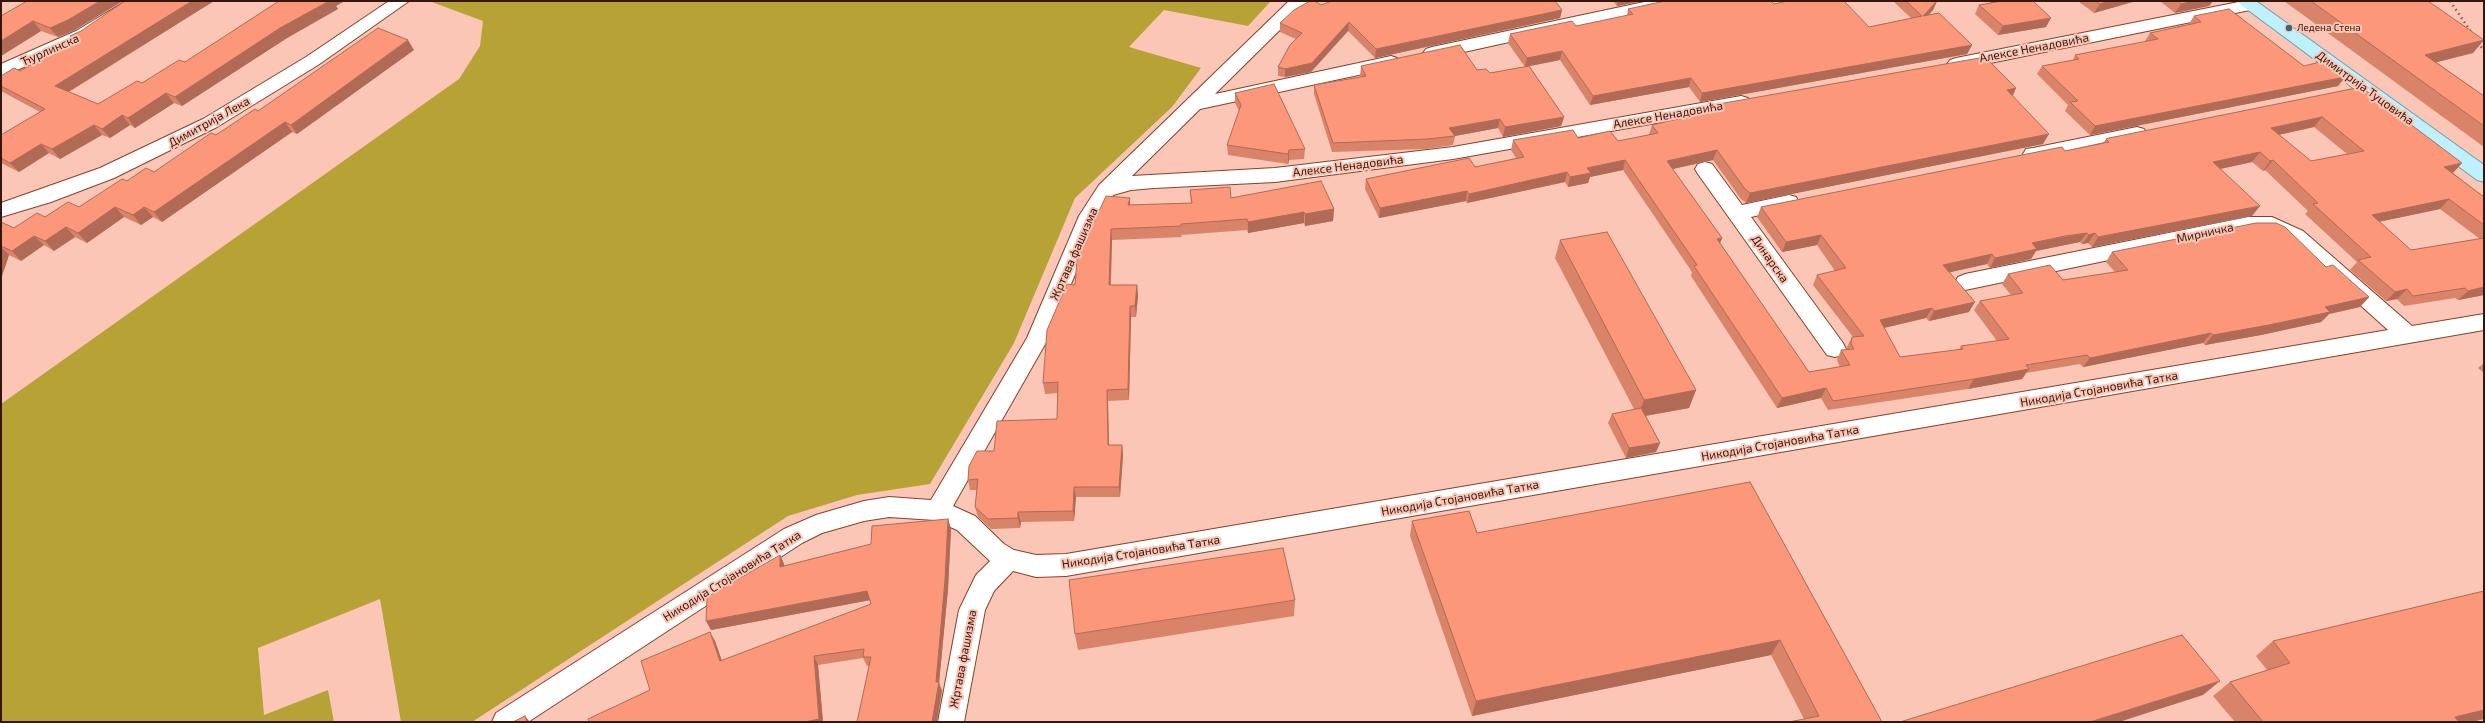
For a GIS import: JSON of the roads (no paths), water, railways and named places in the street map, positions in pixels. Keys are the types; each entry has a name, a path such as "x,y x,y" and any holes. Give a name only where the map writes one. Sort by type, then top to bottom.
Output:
{"main road":[{"name":"Димитрија Туцовића","path":"2248,3 2484,175"}],"street":[{"name":"Ћурлинска","path":"1,71 82,35 138,1"},
{"name":"Димитрија Лека","path":"1,210 44,198 107,173 210,123 312,61 400,1"},
{"path":"1195,104 1673,1"},
{"name":"Жртава фашизма","path":"938,510 1037,339 1089,216 1106,190 1300,3"},
{"name":"Алексе Ненадовића","path":"1937,67 2248,3"},
{"path":"2341,92 2364,88"},
{"name":"Алексе Ненадовића","path":"1106,190 1146,182 1275,175 1453,153 1758,99"},
{"path":"2012,158 2153,130"},
{"name":"Динарска","path":"1705,169 1738,212 1835,349"},
{"path":"1738,212 1808,198"},
{"name":"Мирничка","path":"1965,282 2248,224 2272,224 2296,236 2409,336"},
{"name":"Никодија Стојановића Татка","path":"505,722 793,536 816,525 864,511 902,507 938,510 966,523 996,551 1008,559 1036,566 1066,565 2484,322"},
{"name":"Жртава фашизма","path":"950,722 972,610 985,583 1008,559"}],"railway":[{"path":"2450,1 2484,51"}],"place":[{"name":"Ледена Стена","path":"2289,28"}]}
